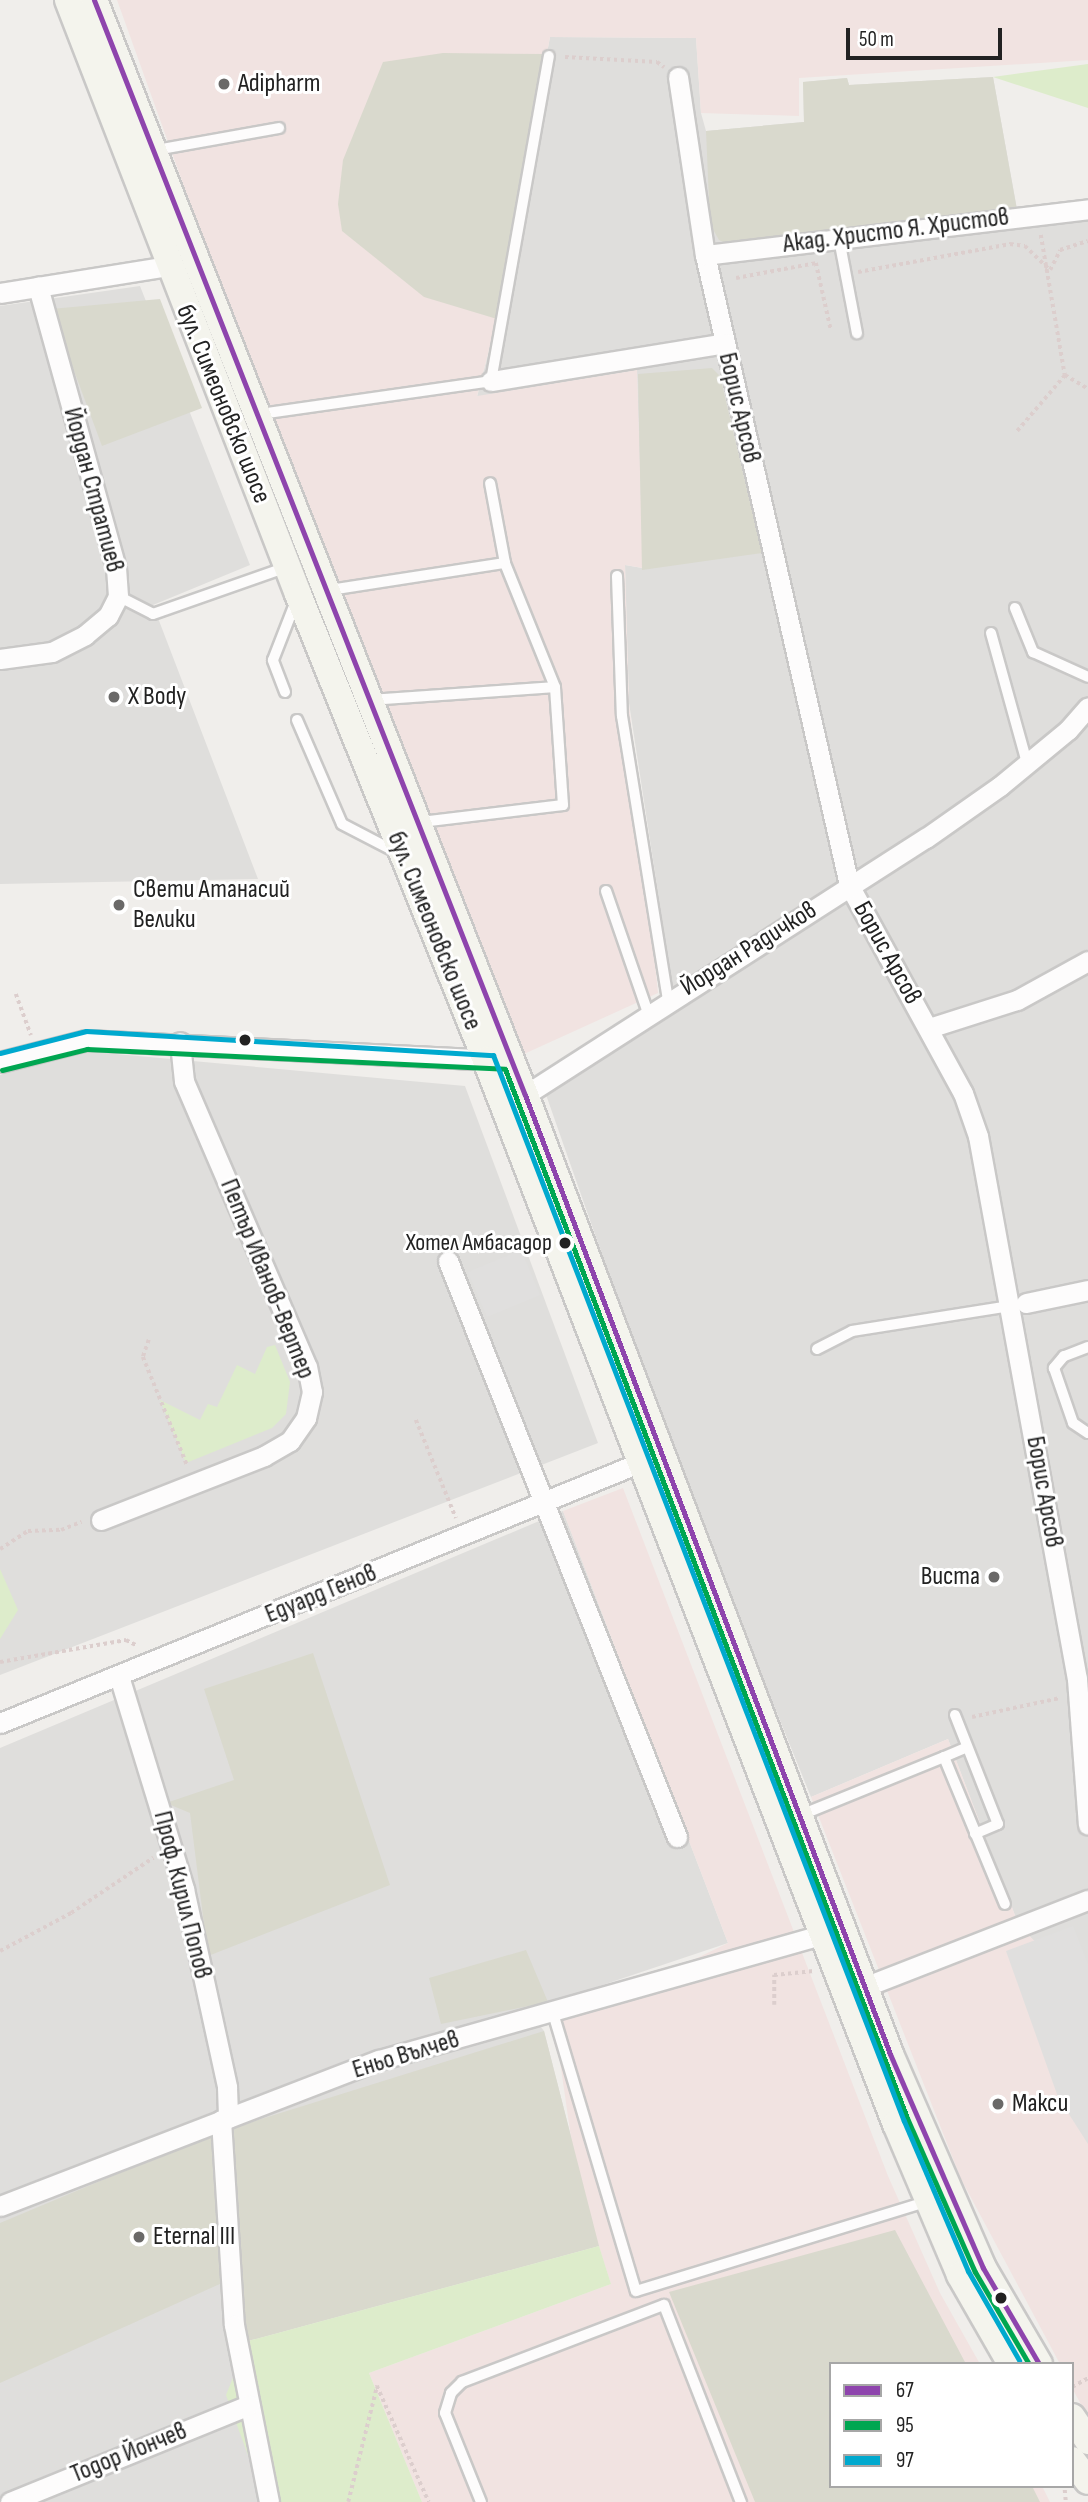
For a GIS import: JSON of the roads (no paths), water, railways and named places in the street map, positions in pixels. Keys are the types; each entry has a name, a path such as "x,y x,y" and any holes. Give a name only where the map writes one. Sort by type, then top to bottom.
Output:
{"main road":[{"name":"бул. Симеоновско шосе","path":"68,0 169,267 287,566 311,592 366,700 415,822 498,1060 801,1815 855,1991 928,2202 965,2285 1011,2362"},
{"name":"бул. Симеоновско шосе","path":"94,0 256,415 311,592 404,856 498,1060"},
{"name":"бул. Симеоновско шосе","path":"514,1101 641,1462 823,1934 855,1991 983,2268 1038,2362"},
{"path":"1074,2420 1088,2441"},
{"path":"1074,2463 1088,2481"}],"street":[{"name":"Борис Арсов","path":"678,77 705,255 849,885 963,1093 978,1136 1018,1305 1079,1693 1088,1825"},
{"name":"Акад. Христо Я. Христов","path":"705,255 1088,209"},
{"path":"0,293 169,267"},
{"name":"Йордан Стратиев","path":"0,659 16,661 52,652 85,635 108,616 118,596 116,568 38,287"},
{"path":"491,381 725,343"},
{"name":"Йордан Радичков","path":"514,1101 668,999 926,838 1027,764 1088,707"},
{"path":"929,1028 1017,1000 1088,961"},
{"path":"0,1062 37,1050 86,1040 180,1042 498,1060"},
{"name":"Петър Иванов-Вертер","path":"101,1520 264,1456 290,1441 306,1418 312,1392 307,1367 184,1081 180,1042"},
{"path":"448,1261 677,1837"},
{"path":"1018,1305 1088,1290"},
{"name":"Едуард Генов","path":"0,1723 546,1503 641,1462"},
{"name":"Проф. Кирил Попов","path":"119,1676 171,1843 227,2087 225,2119 233,2325 269,2502"},
{"path":"855,1991 1088,1900"},
{"name":"Еньо Вълчев","path":"0,2206 379,2060 553,2013 823,1934"},
{"name":"Тодор Йончев","path":"9,2502 249,2405"}],"lane":[{"path":"256,415 491,381 548,57"},
{"path":"152,151 279,128"},
{"path":"839,239 857,334"},
{"path":"415,822 563,806 555,687 505,563 490,483"},
{"path":"285,692 273,660 311,592 505,563"},
{"path":"118,596 153,614 287,566"},
{"path":"617,576 622,716 668,999"},
{"path":"1015,608 1033,652 1088,677"},
{"path":"991,633 1027,764"},
{"path":"366,700 555,687"},
{"path":"297,720 342,824 404,856"},
{"path":"606,891 648,1013"},
{"path":"817,1349 852,1332 1018,1305"},
{"path":"1088,1347 1064,1356 1054,1368 1073,1423 1088,1433"},
{"path":"956,1718 965,1748 998,1824 975,1834"},
{"path":"801,1815 965,1748"},
{"path":"944,1756 1004,1904"},
{"path":"553,2013 636,2291 928,2202"},
{"path":"481,2502 445,2413 451,2393 461,2382 664,2305 741,2502"}],"place":[{"name":"Adipharm","path":"224,84"},
{"name":"X Body","path":"114,697"},
{"name":"Свети Атанасий Велики","path":"119,905"},
{"name":"Хотел Амбасадор","path":"565,1243"},
{"name":"Виста","path":"994,1577"},
{"name":"Макси","path":"998,2104"},
{"name":"Eternal III","path":"139,2237"}]}
